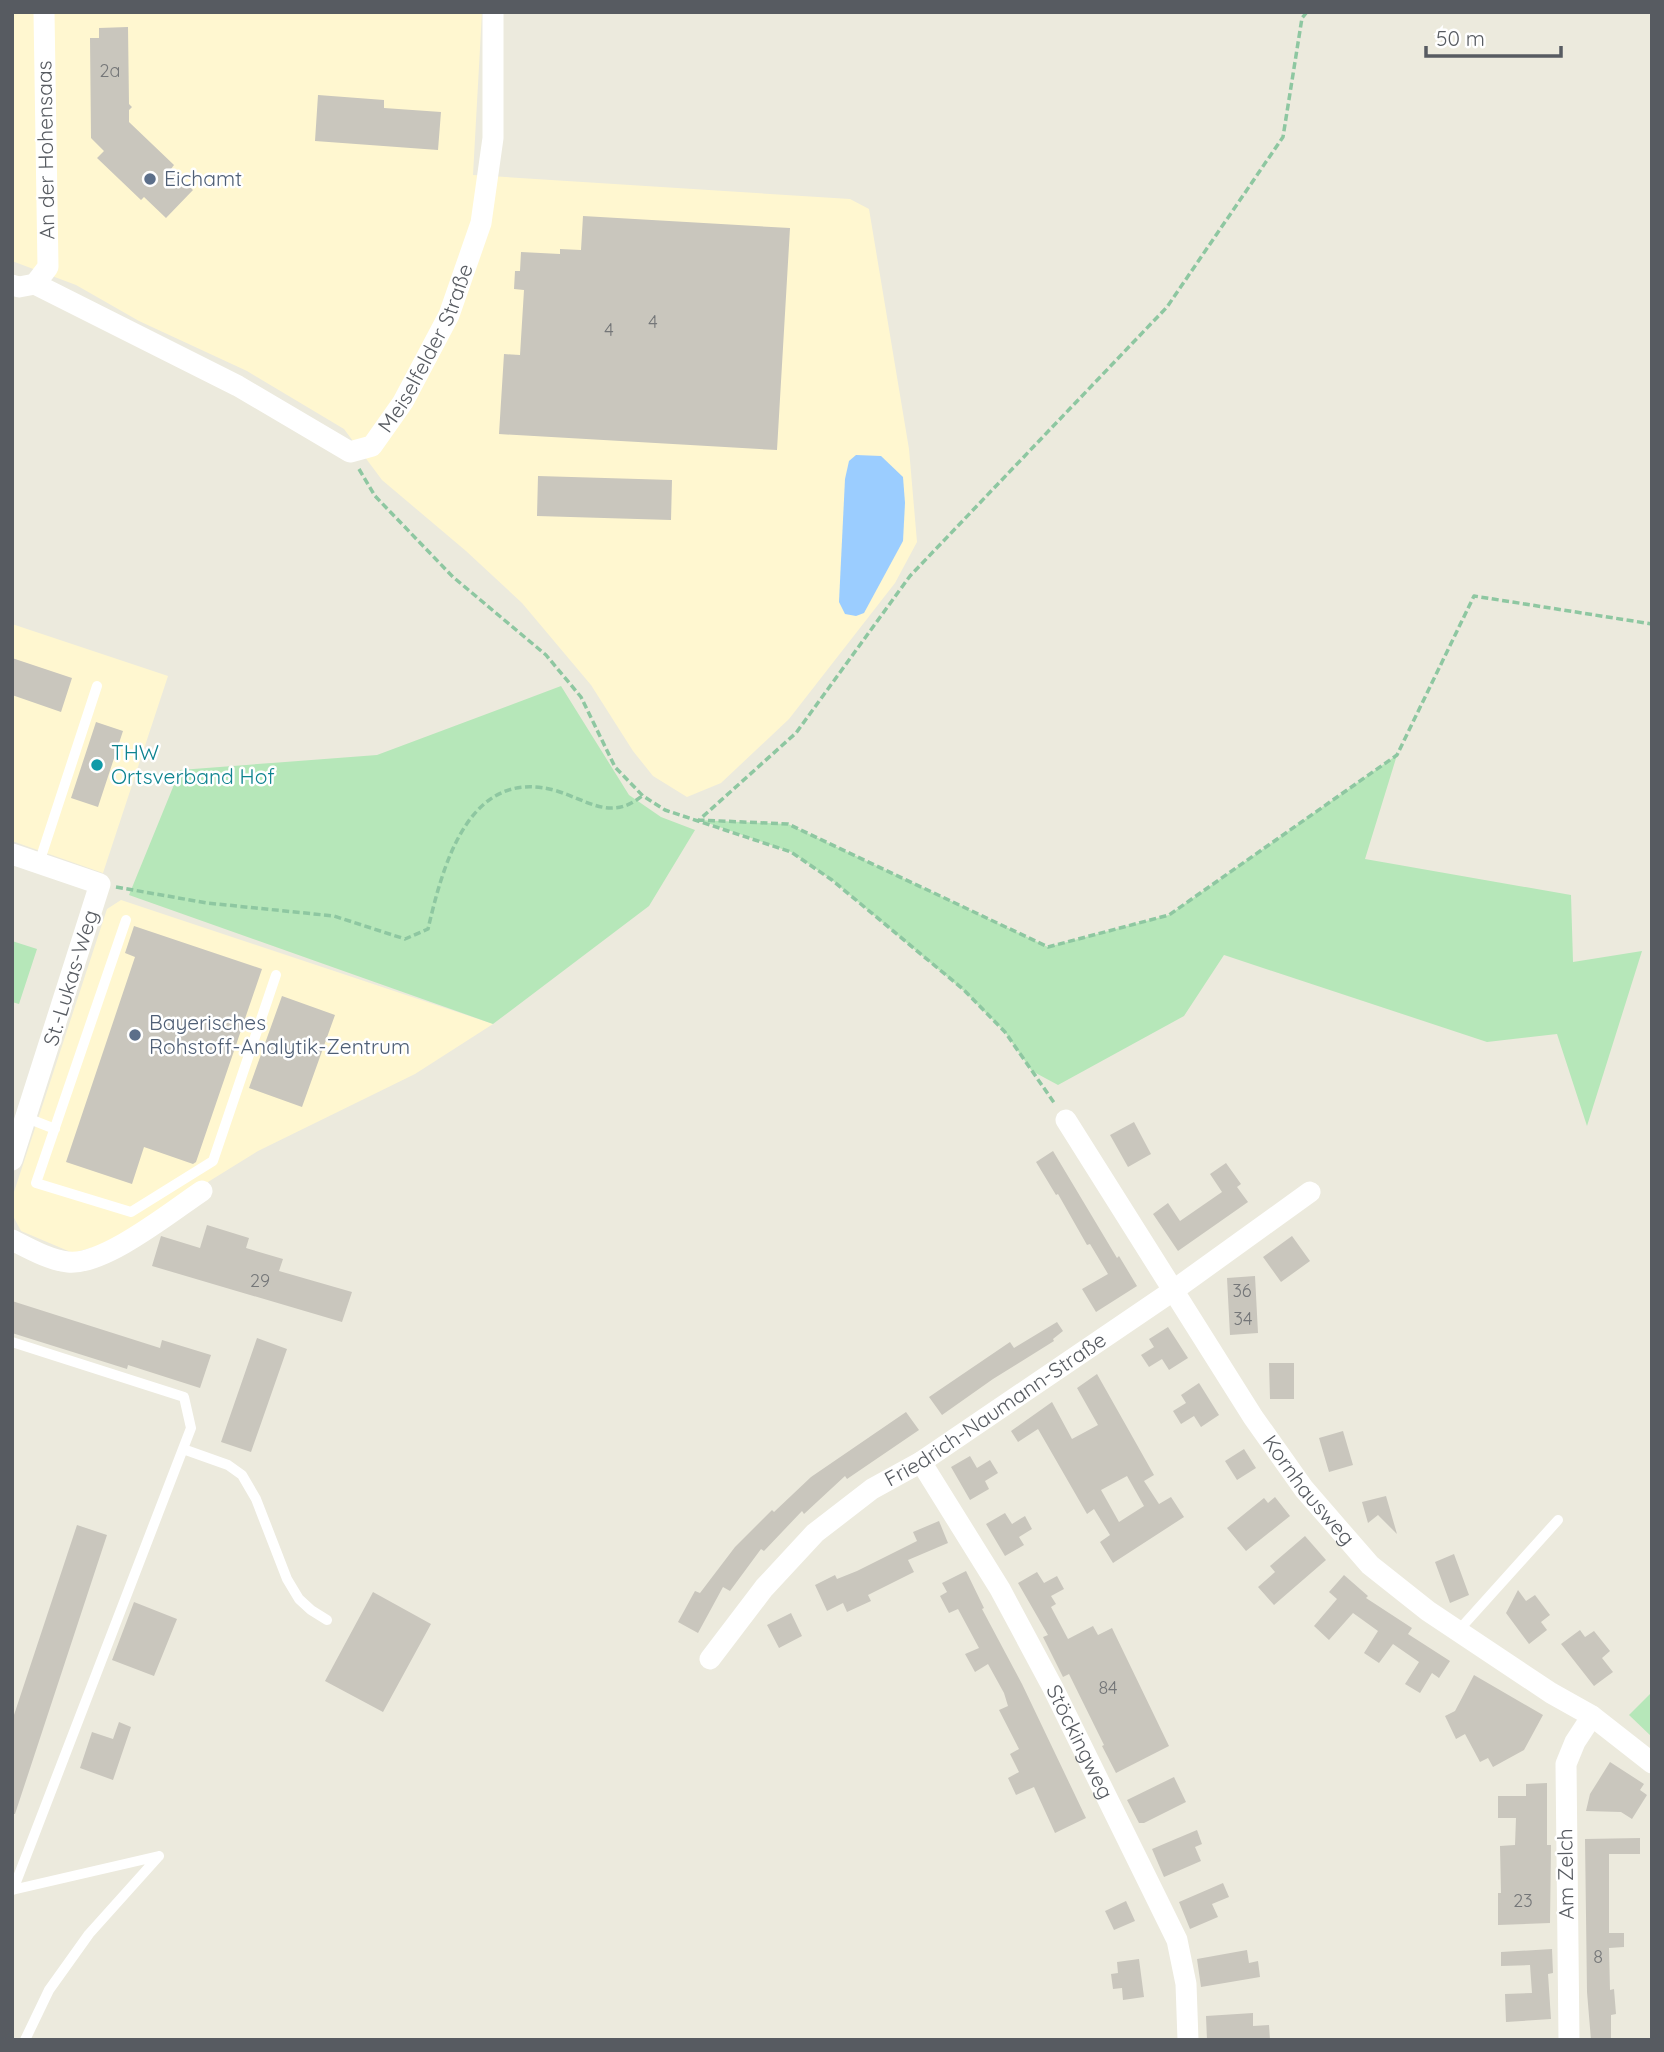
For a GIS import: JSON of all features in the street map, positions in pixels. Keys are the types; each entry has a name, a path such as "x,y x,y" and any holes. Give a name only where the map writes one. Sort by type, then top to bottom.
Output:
{"street":[{"name":"An der Hohensaas","path":"36,284 48,267 44,12"},
{"name":"Meiselfelder Straße","path":"350,452 372,446 403,402 449,315 481,223 493,138 493,12"},
{"path":"12,285 19,287 36,284 238,386 350,452"},
{"name":"St.-Lukas-Weg","path":"12,854 100,884 12,1160"},
{"name":"Kornhausweg","path":"1066,1120 1253,1417 1304,1489 1370,1565 1428,1611 1551,1693 1592,1716 1652,1763"},
{"path":"12,1240 50,1258 70,1263 96,1258 113,1250 202,1191"},
{"name":"Friedrich-Naumann-Straße","path":"710,1659 764,1588 815,1533 873,1489 921,1462 1174,1290 1310,1192"},
{"name":"Stöckingweg","path":"921,1462 1006,1600 1053,1688 1177,1940 1186,1984 1188,2040"},
{"name":"Am Zelch","path":"1569,2040 1566,1764 1575,1742 1592,1716"}],"lane":[{"path":"39,863 97,686"},
{"path":"126,920 36,1183 131,1212 213,1161 276,975"},
{"path":"27,1118 55,1129"},
{"path":"12,1342 184,1397 191,1428 13,1890"},
{"path":"183,1449 228,1465 242,1475 256,1499 287,1579 299,1599 310,1610 327,1620"},
{"path":"1458,1631 1558,1520"},
{"path":"13,1890 159,1856 89,1934 49,1990 24,2040"}],"path":[{"path":"699,820 796,733 910,576 1167,307 1283,137 1303,18 1307,12"},
{"path":"350,452 375,496 453,577 546,655 581,697 615,767 643,796 665,810 790,852 832,880 964,990 1005,1032 1066,1120"},
{"path":"699,820 788,824 1048,947 1168,915 1397,755 1474,596 1652,624"},
{"path":"100,884 207,904 334,916 405,939 428,929 452,848 485,802 503,790 525,787 555,791 600,808 632,804 643,796"}],"shaded area":[{"path":"12,12 482,12 473,175 850,199 869,209 909,449 917,542 895,583 789,719 721,783 687,797 653,776 633,751 591,685 522,603 466,551 382,480 344,429 247,371 139,321 76,285 12,261"},
{"path":"12,624 168,676 103,873 12,841"},
{"name":"Bayerisches Rohstoff-Analytik-Zentrum","path":"121,900 493,1024 415,1074 258,1151 111,1242 73,1253 21,1231 12,1214 12,1198 107,909"}],"green space":[{"path":"561,686 629,795 661,817 695,830 649,906 493,1024 129,895 180,770 377,755"},
{"path":"1397,755 1365,859 1571,895 1573,962 1642,951 1587,1126 1557,1034 1487,1042 1224,955 1184,1016 1058,1085 1032,1071 1005,1032 963,990 832,880 791,852 699,820 788,824 1048,947 1169,915"},
{"path":"12,941 37,949 19,1004 12,1002"},
{"path":"1652,1692 1652,1737 1629,1715"}],"water":[{"path":"856,455 881,456 903,477 905,503 903,541 864,613 856,616 845,614 839,602 845,479 849,461"}],"building":[{"path":"128,27 129,104 132,107 129,110 129,122 174,165 171,169 193,190 166,218 144,197 141,200 97,158 104,151 91,138 90,38 99,38 99,28"},
{"path":"318,95 384,100 384,108 441,112 438,150 315,141"},
{"path":"583,216 790,228 777,450 499,434 504,354 520,355 524,290 514,289 515,271 520,271 521,252 560,254 560,249 581,250"},
{"path":"538,476 672,480 671,520 537,516"},
{"path":"12,658 72,678 61,712 12,695"},
{"name":"THW Ortsverband Hof","path":"96,722 123,731 98,807 71,798"},
{"path":"134,926 262,969 196,1162 193,1164 144,1147 132,1184 66,1162 135,957 125,953"},
{"path":"282,996 335,1015 302,1107 249,1088"},
{"path":"1134,1122 1151,1154 1128,1167 1110,1135"},
{"path":"1053,1151 1117,1258 1119,1256 1137,1286 1096,1312 1082,1289 1108,1274 1036,1162"},
{"path":"1226,1163 1241,1184 1237,1187 1248,1202 1178,1251 1153,1214 1168,1203 1180,1221 1222,1192 1210,1174"},
{"path":"207,1225 249,1238 246,1248 283,1259 279,1271 352,1292 342,1322 152,1266 161,1236 200,1248"},
{"path":"1292,1236 1310,1261 1281,1282 1263,1257"},
{"path":"1255,1276 1258,1333 1230,1335 1227,1278"},
{"path":"12,1301 160,1348 162,1340 211,1355 200,1388 128,1365 127,1369 12,1333"},
{"path":"1057,1322 1063,1331 1054,1341 942,1415 929,1397 1010,1342 1014,1348"},
{"path":"1168,1327 1188,1358 1169,1370 1162,1359 1149,1367 1141,1355 1154,1347 1149,1339"},
{"path":"257,1338 287,1349 251,1452 221,1442"},
{"path":"1269,1363 1294,1363 1294,1399 1270,1399"},
{"path":"1097,1374 1154,1475 1144,1481 1159,1504 1171,1497 1184,1517 1113,1563 1100,1542 1110,1535 1094,1509 1087,1514 1038,1429 1018,1442 1011,1431 1052,1402 1072,1439 1098,1425 1077,1388","holes":["1127,1476 1144,1506 1119,1522 1101,1490"]},
{"path":"1199,1383 1219,1415 1201,1427 1194,1416 1181,1424 1173,1411 1186,1403 1181,1395"},
{"path":"906,1412 919,1430 847,1479 845,1476 804,1514 802,1511 764,1551 761,1549 730,1591 723,1587 698,1633 678,1622 695,1591 700,1593 735,1547 772,1510 774,1512 811,1477"},
{"path":"1343,1431 1353,1465 1329,1472 1319,1438"},
{"path":"1244,1449 1256,1468 1237,1480 1225,1461"},
{"path":"970,1456 977,1468 990,1460 998,1473 985,1481 989,1489 970,1500 951,1467"},
{"path":"1386,1496 1397,1534 1378,1515 1368,1523 1362,1502"},
{"path":"1275,1497 1290,1516 1246,1551 1227,1528 1264,1498 1268,1503"},
{"path":"1005,1513 1012,1524 1025,1516 1032,1529 1019,1537 1024,1545 1005,1556 986,1524"},
{"path":"939,1521 948,1543 908,1560 914,1572 868,1595 871,1601 847,1612 843,1603 827,1611 815,1585 835,1575 837,1579 857,1571 917,1541 913,1532"},
{"path":"77,1525 107,1535 15,1814 12,1814 12,1721"},
{"path":"1305,1536 1326,1560 1274,1605 1258,1587 1275,1572 1270,1566"},
{"path":"1454,1554 1469,1595 1450,1603 1435,1562"},
{"path":"966,1571 984,1608 982,1609 1022,1684 1086,1818 1055,1833 1034,1787 1016,1795 1008,1778 1019,1772 1010,1754 1019,1749 999,1710 1008,1706 1004,1693 988,1664 975,1672 965,1654 979,1648 958,1609 949,1613 940,1596 947,1592 942,1583"},
{"path":"1037,1572 1044,1583 1057,1576 1064,1589 1051,1596 1056,1604 1051,1607 1068,1639 1093,1626 1098,1635 1112,1628 1169,1746 1116,1773 1069,1674 1063,1677 1043,1637 1048,1635 1018,1583"},
{"path":"1344,1575 1368,1596 1366,1598 1412,1628 1408,1634 1450,1661 1439,1678 1432,1673 1420,1693 1405,1684 1419,1662 1393,1644 1379,1663 1364,1653 1378,1631 1353,1613 1329,1640 1314,1626 1337,1599 1329,1592"},
{"path":"1518,1590 1526,1601 1535,1595 1550,1615 1541,1622 1547,1630 1529,1644 1506,1613"},
{"path":"373,1592 431,1624 383,1712 325,1681"},
{"path":"134,1602 177,1619 154,1676 112,1660"},
{"path":"791,1613 802,1636 779,1648 767,1625"},
{"path":"1580,1630 1585,1637 1594,1631 1610,1651 1602,1658 1613,1672 1594,1686 1561,1644"},
{"path":"1474,1675 1543,1715 1524,1750 1493,1767 1488,1758 1480,1762 1465,1734 1456,1739 1445,1716 1455,1711"},
{"path":"119,1722 131,1727 113,1780 80,1768 92,1732 113,1739"},
{"path":"1610,1762 1644,1784 1640,1790 1647,1795 1632,1819 1621,1812 1586,1811 1590,1794"},
{"path":"1174,1777 1186,1802 1139,1823 1127,1800"},
{"path":"1547,1783 1547,1845 1551,1845 1550,1923 1498,1925 1498,1893 1501,1893 1500,1846 1515,1845 1516,1818 1498,1818 1498,1796 1526,1796 1526,1784"},
{"path":"1197,1830 1202,1844 1195,1847 1201,1861 1164,1877 1152,1849"},
{"path":"1640,1838 1640,1854 1609,1854 1609,1933 1624,1933 1624,1947 1609,1948 1610,1990 1614,1989 1616,2014 1611,2015 1611,2040 1591,2040 1587,1992 1585,1839"},
{"path":"1223,1883 1229,1897 1212,1904 1218,1917 1190,1929 1179,1902"},
{"path":"1126,1901 1135,1921 1114,1930 1105,1911"},
{"path":"1552,1949 1553,1973 1548,1974 1551,2019 1506,2022 1505,1994 1532,1993 1530,1965 1501,1966 1501,1952"},
{"path":"1247,1950 1249,1963 1258,1961 1260,1977 1201,1987 1197,1959"},
{"path":"1139,1959 1144,1997 1123,2000 1122,1988 1113,1989 1111,1974 1118,1973 1117,1962"},
{"path":"1253,2013 1253,2026 1269,2025 1270,2040 1207,2040 1206,2016"}],"place":[{"name":"Eichamt","path":"150,179"},
{"name":"THW Ortsverband Hof","path":"97,765"},
{"name":"Bayerisches Rohstoff-Analytik-Zentrum","path":"135,1035"}]}
